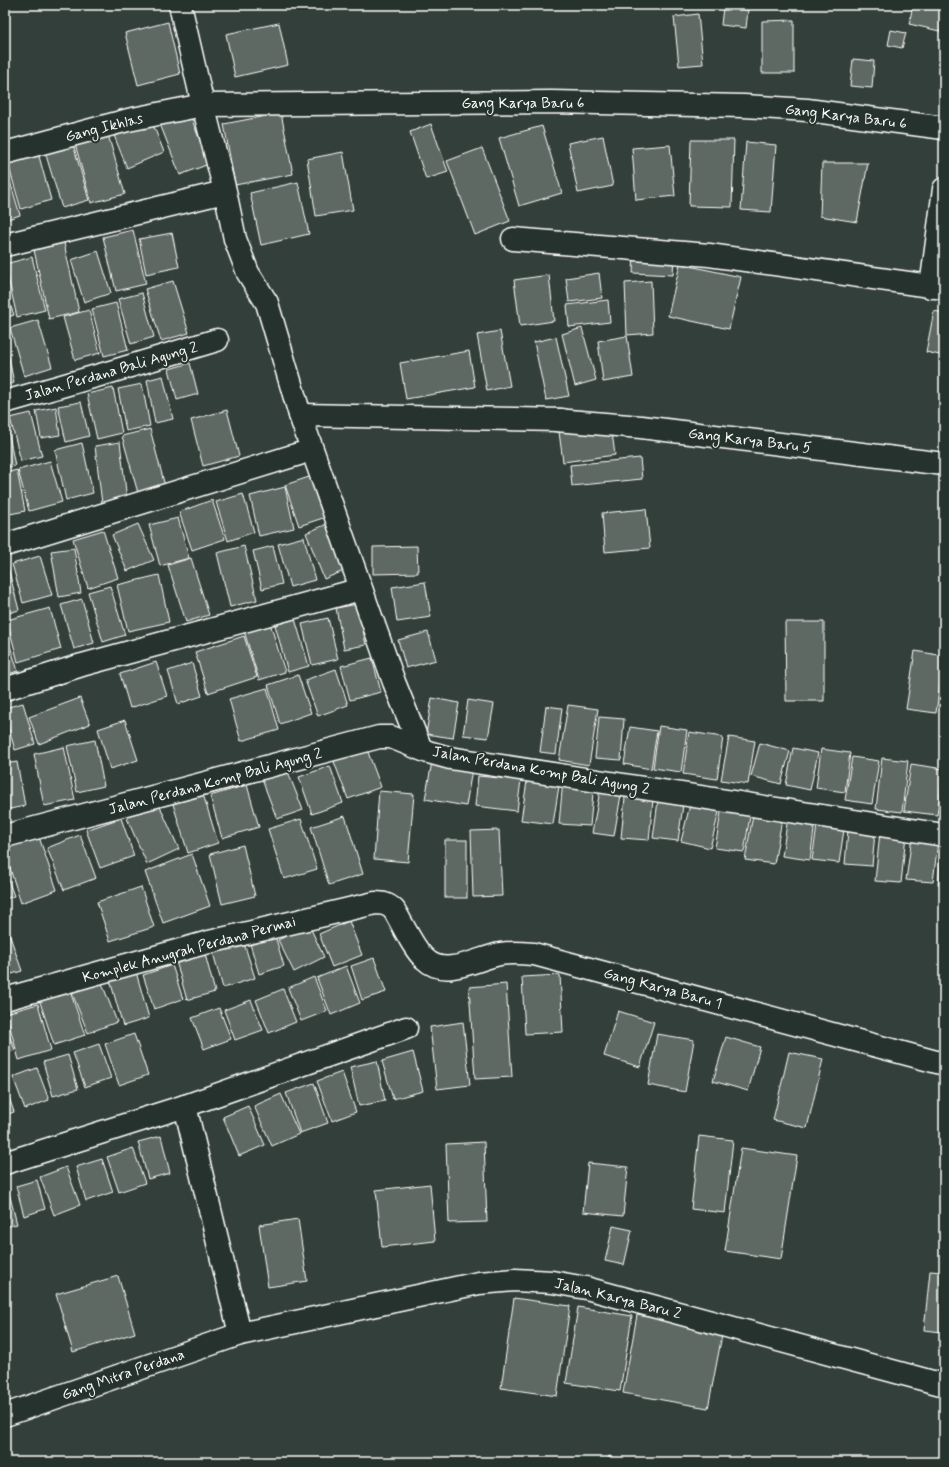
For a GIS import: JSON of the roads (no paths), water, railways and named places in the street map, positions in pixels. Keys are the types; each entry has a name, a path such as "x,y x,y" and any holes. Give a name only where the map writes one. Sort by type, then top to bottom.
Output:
{"street":[{"path":"180,5 203,105 226,191 236,239 248,273 267,303 300,415 402,704 407,712 421,749"},
{"name":"Gang Karya Baru 6","path":"203,105 551,102 744,106 807,110 944,128"},
{"name":"Gang Ikhlas","path":"5,153 128,120 203,105"},
{"path":"513,239 710,255 938,287 944,189"},
{"path":"5,245 216,194"},
{"name":"Jalan Perdana Bali Agung 2","path":"5,402 217,340"},
{"name":"Gang Karya Baru 5","path":"300,415 559,420 641,427 944,464"},
{"path":"5,545 300,454"},
{"path":"5,689 82,665 362,589"},
{"name":"Jalan Perdana Komp Bali Agung 2","path":"5,836 379,737 391,737 421,749 450,758 944,835"},
{"name":"Gang Karya Baru 1","path":"375,903 389,905 394,910 419,953 425,960 435,966 448,968 500,954 514,952 534,954 944,1064"},
{"name":"Komplek Anugrah Perdana Permai","path":"5,999 205,942 375,903"},
{"path":"5,1163 185,1106 406,1028"},
{"path":"185,1106 240,1334"},
{"name":"Jalan Karya Baru 2","path":"240,1334 479,1283 515,1280 552,1282 586,1288 944,1385"},
{"name":"Gang Mitra Perdana","path":"5,1415 240,1334"}]}
